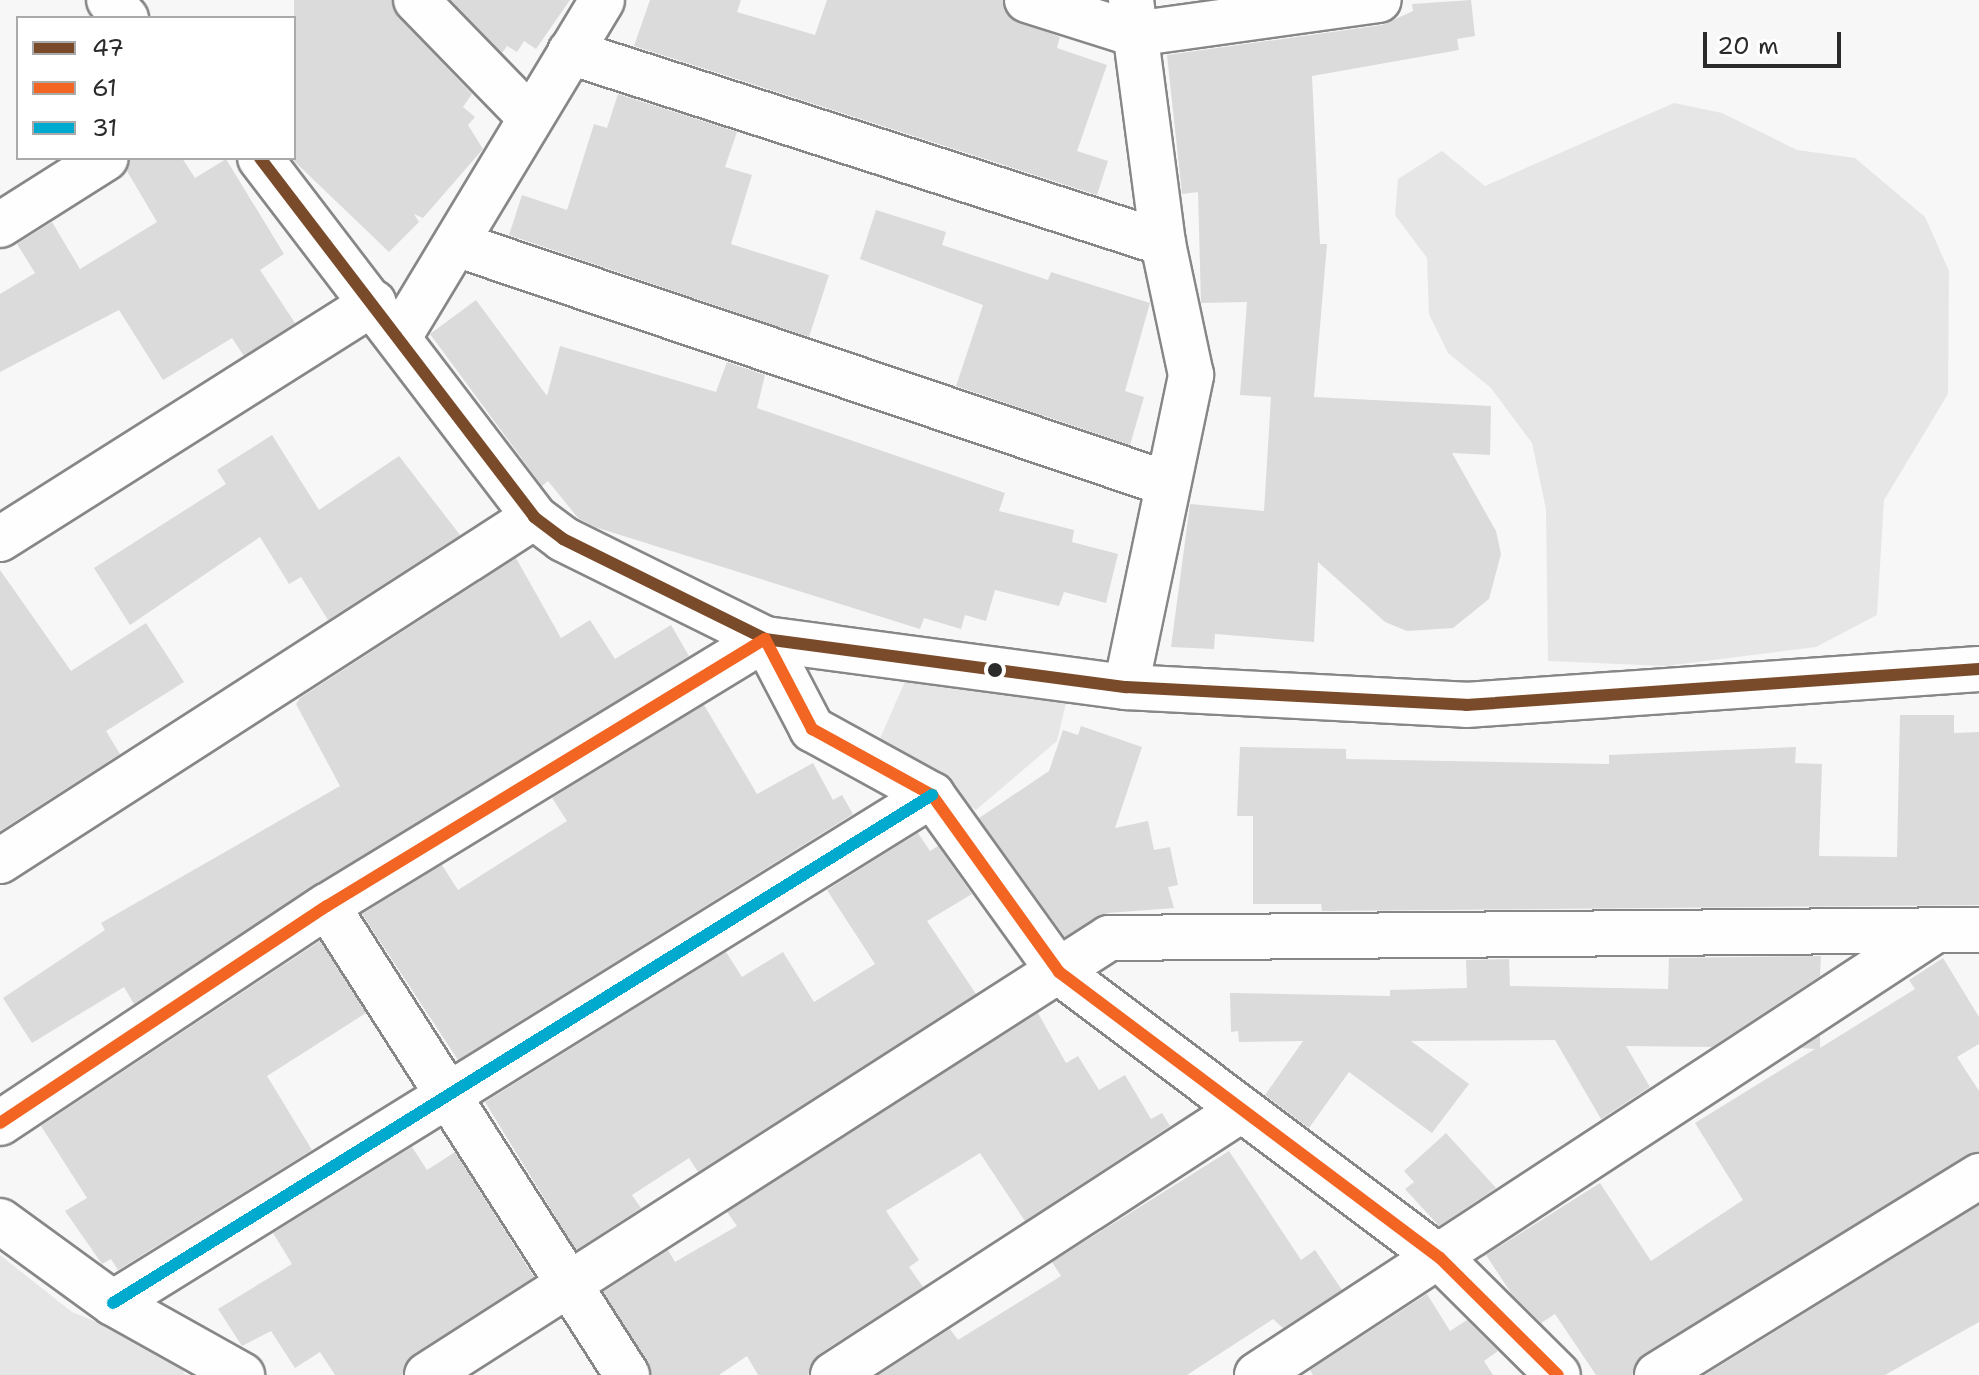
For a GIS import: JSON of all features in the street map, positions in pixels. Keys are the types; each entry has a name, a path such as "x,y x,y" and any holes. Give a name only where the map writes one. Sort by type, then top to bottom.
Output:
{"street":[{"path":"109,0 124,16"},
{"path":"416,0 528,115"},
{"path":"0,539 386,320 456,244 528,115 602,0"},
{"path":"1027,0 1132,17 1379,0"},
{"path":"1126,687 1191,375 1163,243 1132,17"},
{"path":"570,52 1163,243"},
{"path":"0,225 103,160"},
{"path":"262,160 534,517 563,539 765,639 1126,687 1466,705 1979,669"},
{"path":"456,244 1168,484"},
{"path":"0,861 534,517"},
{"path":"765,639 812,729 932,795 1059,972 1239,1111 1440,1258 1558,1375"},
{"path":"0,1123 327,906 765,639"},
{"path":"113,1303 932,795"},
{"path":"327,906 444,1095 627,1375"},
{"path":"1257,1375 1440,1258 1936,930"},
{"path":"427,1375 1109,938 1979,930"},
{"path":"833,1375 1239,1111"},
{"path":"1657,1375 1979,1176"},
{"path":"0,1221 113,1303 242,1375"}],"shaded area":[{"path":"1674,103 1722,113 1797,150 1855,158 1925,217 1949,271 1948,394 1884,500 1877,615 1816,647 1666,666 1548,661 1546,509 1532,443 1491,388 1448,353 1429,314 1427,258 1395,215 1398,179 1442,151 1485,186"},
{"path":"910,670 1066,703 1057,741 976,810 879,741"},
{"path":"0,1255 72,1312 176,1354 185,1375 0,1375"}],"building":[{"path":"294,0 392,0 398,17 472,94 463,107 475,117 468,125 483,149 423,218 414,214 419,222 389,252 294,161"},
{"path":"451,0 570,0 536,49 524,41 517,52 507,46 502,53"},
{"path":"650,0 741,0 737,12 815,35 827,0 1003,0 1009,17 1060,37 1057,48 1107,65 1077,151 1108,161 1097,195 634,46"},
{"path":"1471,0 1475,36 1457,39 1459,50 1312,76 1320,244 1327,244 1314,397 1491,406 1490,455 1452,453 1496,531 1501,554 1489,599 1453,628 1407,631 1385,622 1318,562 1314,642 1215,634 1214,649 1171,647 1190,504 1264,511 1271,397 1240,395 1247,302 1201,303 1198,192 1182,194 1167,55 1382,25 1413,11 1412,4"},
{"path":"618,94 737,132 725,167 752,175 731,244 829,275 809,337 509,235 522,195 567,210 594,124 607,128"},
{"path":"130,160 183,160 195,178 227,160 284,254 260,270 295,323 244,356 232,338 163,380 119,310 0,372 0,294 35,273 17,244 52,222 80,269 157,222 127,171"},
{"path":"876,210 946,232 942,245 1048,280 1051,272 1150,303 1125,391 1144,397 1130,445 956,386 983,305 860,259"},
{"path":"476,300 547,396 560,346 716,392 727,362 765,375 757,408 1005,493 999,511 1074,530 1072,542 1118,554 1106,603 1064,592 1059,606 995,590 986,621 965,615 961,629 924,618 920,629 595,527 578,518 548,481 542,486 430,334"},
{"path":"272,435 319,510 399,456 460,535 328,620 301,577 289,584 260,537 130,625 94,568 226,484 217,470"},
{"path":"516,558 561,638 590,620 615,659 671,625 689,656 134,1004 124,987 32,1043 3,998 105,930 101,923 340,786 296,704 300,698"},
{"path":"0,570 71,671 146,623 184,682 106,731 120,754 0,831"},
{"path":"704,705 757,794 813,763 833,800 842,795 853,814 458,1060 362,914 442,865 458,890 567,821 552,798"},
{"path":"1900,715 1954,715 1954,733 1979,732 1979,905 1322,911 1321,904 1253,904 1253,816 1237,816 1240,747 1346,749 1346,759 1609,764 1609,755 1796,747 1795,763 1822,764 1819,856 1897,857"},
{"path":"1081,726 1142,747 1115,828 1148,821 1154,850 1170,847 1178,885 1168,887 1174,908 1108,913 1065,937 979,818 1049,771 1063,730 1078,735"},
{"path":"918,833 930,851 938,846 972,894 927,921 976,994 698,1172 689,1158 632,1195 641,1208 576,1250 485,1102 726,952 742,977 783,952 814,1002 875,964 827,890"},
{"path":"320,941 366,1013 267,1076 312,1150 118,1270 111,1259 102,1264 65,1211 87,1198 41,1126"},
{"path":"1821,956 1820,976 1712,1047 1626,1046 1650,1087 1601,1119 1555,1040 1411,1041 1469,1084 1432,1133 1349,1072 1309,1128 1265,1095 1303,1041 1239,1042 1238,1031 1231,1032 1230,993 1390,996 1390,990 1467,988 1466,960 1509,959 1510,986 1668,989 1669,958"},
{"path":"1943,958 1979,1017 1979,1044 1957,1057 1979,1091 1979,1151 1644,1354 1632,1375 1596,1375 1555,1314 1541,1323 1511,1293 1486,1255 1600,1183 1651,1261 1743,1200 1695,1123 1815,1049 1801,1048 1820,1036 1820,1048 1915,989 1909,980"},
{"path":"1038,1013 1066,1063 1078,1056 1099,1090 1125,1075 1151,1119 1162,1113 1170,1126 1025,1221 980,1153 886,1211 919,1260 909,1267 923,1287 819,1354 808,1375 758,1375 747,1356 719,1375 652,1375 603,1292 668,1250 675,1262 737,1226 727,1212"},
{"path":"1446,1133 1496,1188 1439,1226 1405,1189 1414,1182 1404,1171"},
{"path":"412,1147 427,1170 455,1152 534,1277 414,1354 402,1375 335,1375 320,1352 295,1368 271,1331 242,1346 218,1309 292,1264 273,1233"},
{"path":"1229,1151 1301,1260 1315,1250 1342,1290 1283,1328 1273,1319 1187,1375 879,1375 950,1329 958,1340 1061,1276 1052,1262"},
{"path":"1979,1205 1979,1322 1885,1375 1705,1375"},
{"path":"1427,1294 1450,1331 1467,1320 1498,1351 1484,1361 1493,1375 1313,1375 1310,1370"}],"transit line":[{"name":"47","path":"262,160 534,517 563,539 765,639 1126,687 1466,705 1979,669"},
{"name":"61","path":"0,1123 327,906 765,639 812,729 932,795 1059,972 1440,1258 1558,1375"},
{"name":"31","path":"113,1303 932,795"}]}
